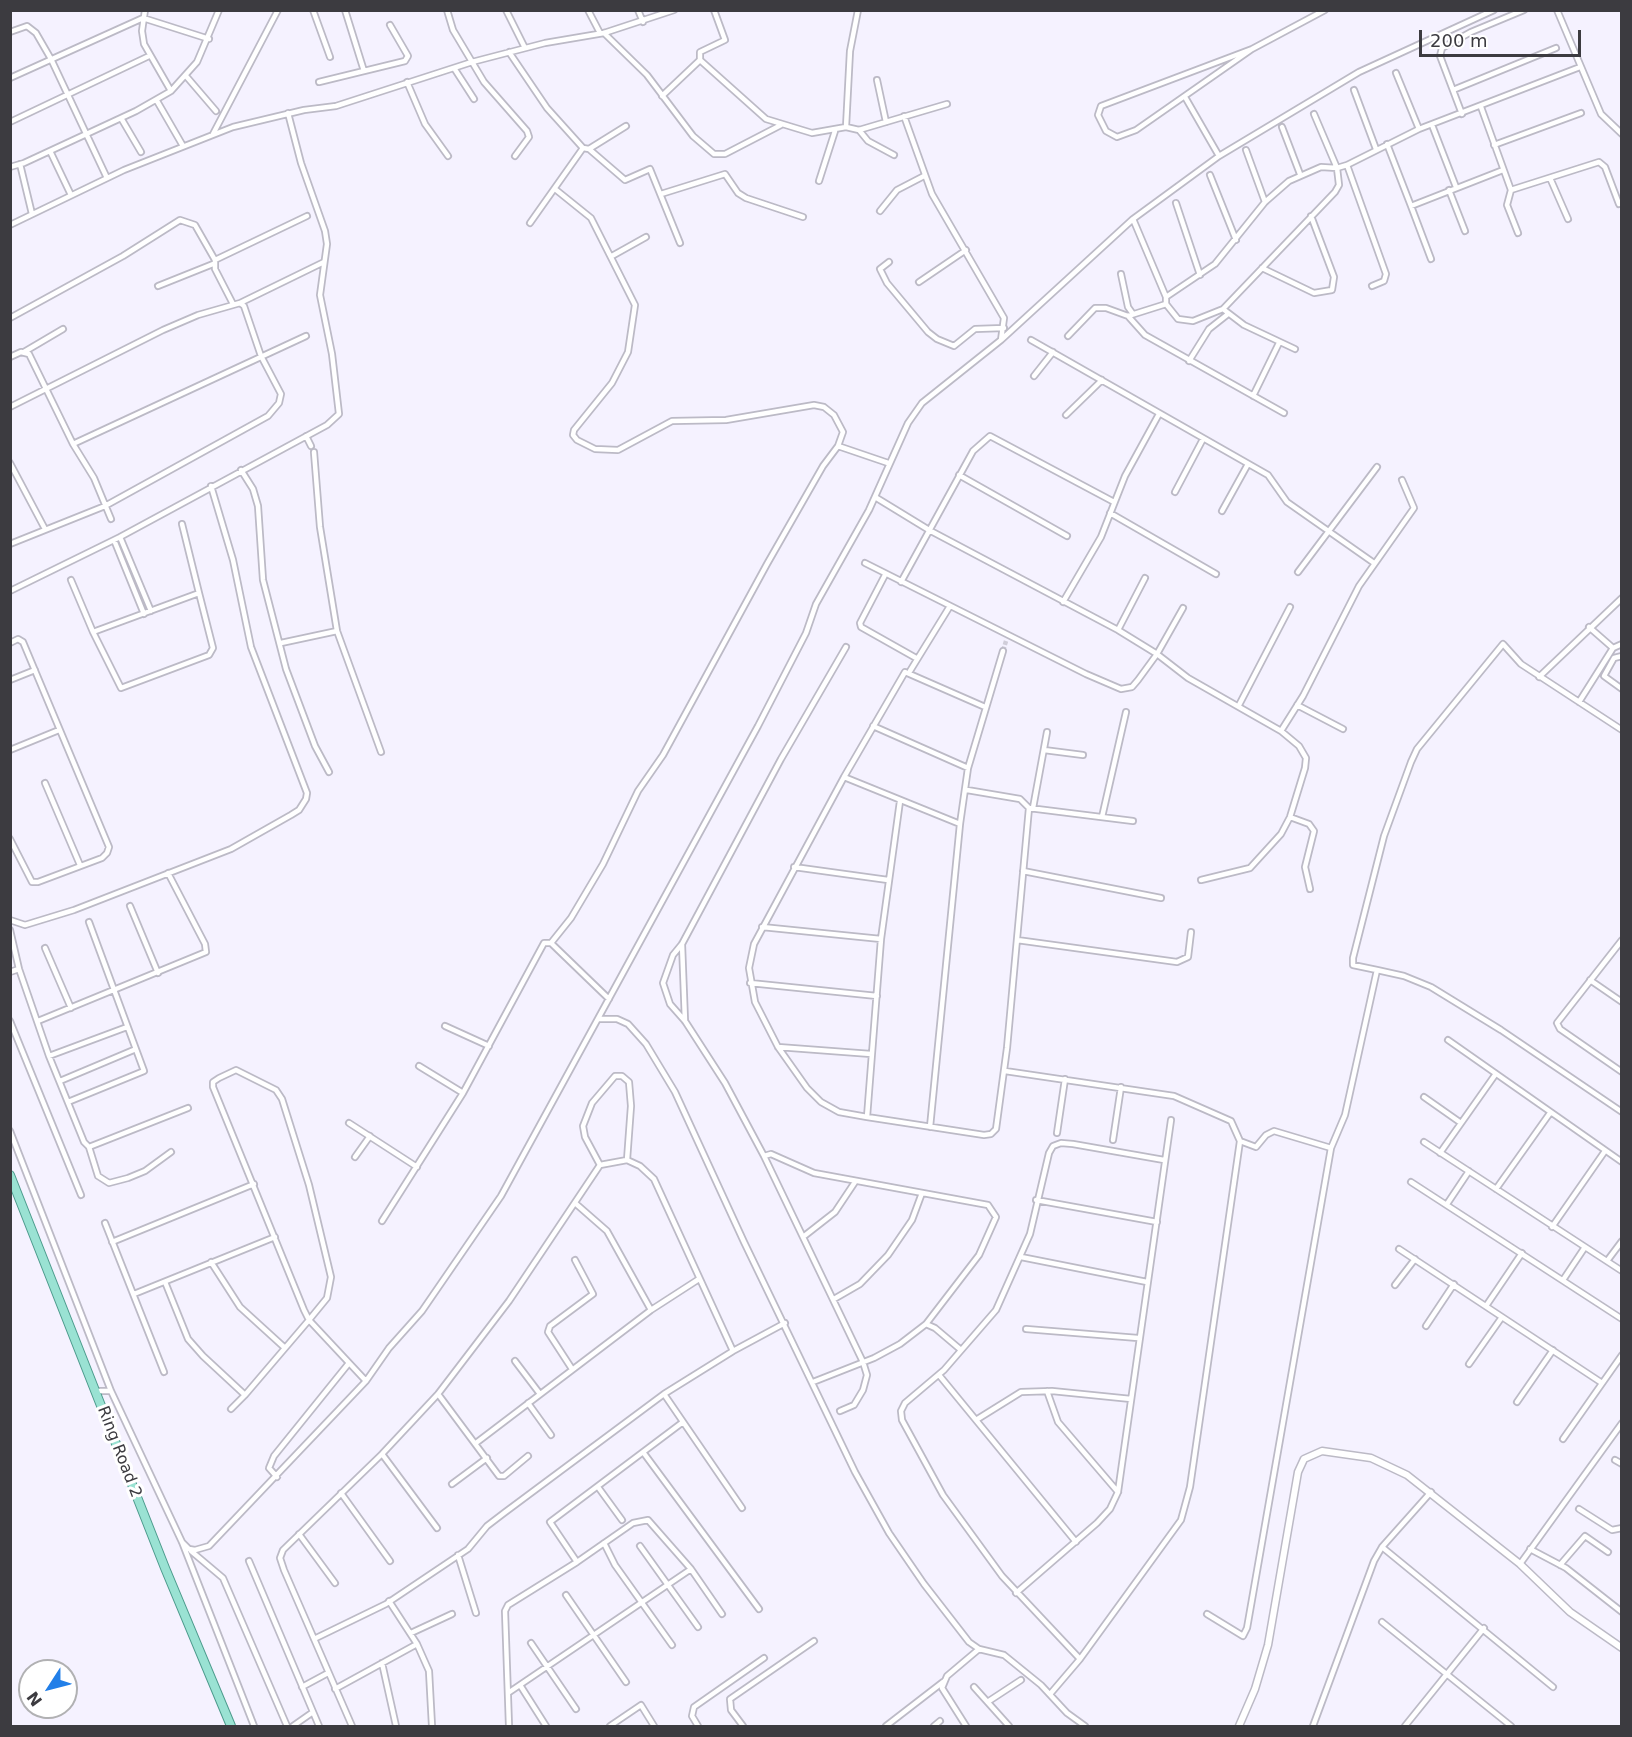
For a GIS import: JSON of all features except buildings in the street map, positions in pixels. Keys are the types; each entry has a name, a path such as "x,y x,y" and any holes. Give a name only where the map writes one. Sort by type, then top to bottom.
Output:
{"main road":[{"name":"Ring Road 2","path":"10,1175 165,1568 231,1726"}],"street":[{"path":"145,10 142,31 149,56 171,91"},
{"path":"10,167 20,165 121,118 171,91 186,76 209,39 219,10"},
{"path":"213,134 278,10"},
{"path":"313,10 330,57"},
{"path":"345,10 364,71"},
{"path":"447,10 453,30 472,62 495,96 527,131 528,137 515,156"},
{"path":"507,10 525,48"},
{"path":"588,10 602,33 647,75 693,136 714,154 725,154 781,125"},
{"path":"638,10 643,22"},
{"path":"10,225 107,178 213,134 288,113 336,106 472,62 525,48 602,33 643,22 674,10"},
{"path":"662,96 700,60 700,52 725,40 714,10"},
{"path":"846,127 850,51 858,10"},
{"path":"1252,49 1101,106 1098,115 1111,136 1122,136 1185,97 1252,49 1325,10"},
{"path":"1462,114 1440,56 1442,48 1471,32 1524,10"},
{"path":"1557,10 1601,114 1622,134"},
{"path":"189,1549 202,1550 209,1546 366,1381 389,1348 422,1311 501,1196 600,1019 758,726 806,633 816,604 874,497 908,423 922,403 1001,340 1133,219 1219,156 1359,72 1492,11"},
{"path":"10,78 143,18 209,39"},
{"path":"319,82 407,58 406,52 390,25"},
{"path":"10,32 22,27 32,28 51,59 107,178"},
{"path":"1453,90 1556,48"},
{"path":"509,52 547,108 586,148 626,180 650,169 680,243"},
{"path":"10,122 149,56"},
{"path":"700,60 766,119 812,133 835,131 846,127 859,130 947,104"},
{"path":"1166,297 1215,264 1265,202 1300,174 1321,167 1337,168 1347,165 1419,129 1580,67"},
{"path":"454,68 474,99"},
{"path":"1396,73 1419,129"},
{"path":"186,76 216,111"},
{"path":"877,80 886,122"},
{"path":"407,82 424,124 448,156"},
{"path":"1354,90 1376,149"},
{"path":"1185,97 1219,156"},
{"path":"157,100 183,146"},
{"path":"1481,107 1511,190 1507,206 1518,233"},
{"path":"10,591 120,537 306,436 334,420 340,410 320,295 327,244 325,231 303,169 288,113"},
{"path":"1494,145 1581,113"},
{"path":"1133,219 1166,297 1166,304 1178,320 1185,322 1223,309 1339,185 1337,168 1314,114"},
{"path":"904,116 924,176 1001,312 1004,328 1001,340"},
{"path":"121,118 141,152"},
{"path":"1432,125 1456,187"},
{"path":"530,223 586,148 626,126"},
{"path":"1282,127 1300,174"},
{"path":"859,130 868,141 894,155"},
{"path":"819,181 835,131"},
{"path":"1387,144 1431,259"},
{"path":"1246,150 1265,202"},
{"path":"50,151 71,195"},
{"path":"1511,190 1599,162 1602,163 1619,204"},
{"path":"20,165 32,214"},
{"path":"1347,165 1386,274 1384,281 1372,286"},
{"path":"1411,206 1503,170"},
{"path":"661,194 725,174 738,193 746,198 803,217"},
{"path":"1210,175 1236,240"},
{"path":"880,211 897,190 924,176"},
{"path":"1550,178 1568,219"},
{"path":"551,943 571,918 603,864 638,791 663,755 767,564 823,466 838,446 843,432 840,423 824,406 814,405 726,420 672,421 618,450 595,449 577,440 573,435 574,430 612,383 632,339 635,305 591,218 555,189"},
{"path":"1449,190 1465,231"},
{"path":"1176,203 1200,275"},
{"path":"158,286 214,262 307,216"},
{"path":"1262,267 1314,293 1332,290 1334,277 1311,216"},
{"path":"10,318 123,256 180,220 195,225 233,304"},
{"path":"612,256 646,237"},
{"path":"919,282 966,250"},
{"path":"10,407 47,391 163,330 240,303 324,262"},
{"path":"889,262 880,269 887,283 928,332 937,339 954,346 975,329 1004,328"},
{"path":"1121,274 1131,315 1145,335 1284,413"},
{"path":"10,544 105,506 271,413 279,403 281,394 261,356 244,306 240,303"},
{"path":"1068,336 1095,308 1106,308 1131,315 1166,304"},
{"path":"1223,309 1228,314 1295,350"},
{"path":"1189,361 1209,329 1228,314"},
{"path":"10,357 24,352 63,329"},
{"path":"73,444 306,336"},
{"path":"1032,340 1268,475 1287,502 1374,563"},
{"path":"1253,396 1279,343"},
{"path":"24,352 29,354 73,444 94,478 111,519"},
{"path":"1034,376 1053,352"},
{"path":"1066,415 1102,380"},
{"path":"1063,602 1101,537 1114,502 1160,414"},
{"path":"306,436 311,446"},
{"path":"901,582 973,451 990,436 1114,502"},
{"path":"1175,492 1203,439"},
{"path":"838,446 888,463"},
{"path":"314,452 320,528 337,631 381,752"},
{"path":"10,463 45,529"},
{"path":"1222,510 1248,464"},
{"path":"1298,572 1377,467"},
{"path":"241,470 253,489 258,506 263,580 286,669 304,719 329,772"},
{"path":"959,475 1067,536"},
{"path":"1281,731 1297,705 1348,606 1374,563 1414,508 1402,480"},
{"path":"10,920 25,925 74,910 231,849 299,810 306,799 307,793 251,646 233,560 211,486"},
{"path":"874,497 929,530 1119,630 1157,654 1188,678 1239,705 1281,731 1299,746 1306,758 1305,768 1290,817 1281,834 1250,868 1201,880"},
{"path":"1110,513 1216,574"},
{"path":"71,580 118,686 123,688 211,654 213,648 182,524"},
{"path":"120,537 151,611"},
{"path":"114,540 144,614"},
{"path":"865,563 1007,638 1121,689 1132,687 1157,654 1183,608"},
{"path":"885,575 860,623 861,627 916,658"},
{"path":"1119,630 1145,578"},
{"path":"93,632 199,593"},
{"path":"1539,677 1622,598"},
{"path":"950,606 909,671 905,672 873,726 754,944 748,968 754,1002 778,1047 807,1088 821,1102 839,1112 930,1127 991,1134 996,1129 1005,1071 1031,808 1047,732"},
{"path":"1239,705 1290,607"},
{"path":"1589,627 1613,648"},
{"path":"281,644 337,631"},
{"path":"10,643 18,639 23,642 109,847 102,858 38,882 32,882 10,839"},
{"path":"1622,730 1521,664 1503,644 1417,750 1384,836 1353,958 1353,965 1404,976 1431,987 1501,1030 1622,1112"},
{"path":"1579,702 1613,648 1622,644"},
{"path":"840,1411 854,1405 863,1390 867,1375 863,1362 764,1156 725,1083 685,1021 670,1004 663,983 673,955 682,944 781,759 846,647"},
{"path":"930,1127 960,824 967,790 968,768 1003,651"},
{"path":"1622,656 1614,658 1604,676 1622,689"},
{"path":"10,680 35,670"},
{"path":"909,671 985,707"},
{"path":"1297,705 1343,729"},
{"path":"1102,817 1126,712"},
{"path":"873,726 968,768"},
{"path":"10,750 59,730"},
{"path":"1044,750 1083,755"},
{"path":"844,777 960,824"},
{"path":"45,783 80,865"},
{"path":"967,790 1020,799 1031,808 1133,821"},
{"path":"867,1117 881,939 900,801"},
{"path":"1290,817 1309,824 1314,831 1305,867 1310,889"},
{"path":"795,867 888,880"},
{"path":"1023,871 1161,898"},
{"path":"38,1021 202,955 207,949 168,873"},
{"path":"130,906 158,973"},
{"path":"68,1102 144,1071 89,922"},
{"path":"762,927 881,939"},
{"path":"10,930 19,969 49,1056 84,1142 89,1147 98,1176 109,1183 145,1171 171,1152"},
{"path":"1017,940 1177,962 1188,957 1191,932"},
{"path":"1622,940 1559,1019 1557,1026 1622,1072"},
{"path":"382,1221 463,1093 544,943 551,943 609,999"},
{"path":"682,944 685,1021"},
{"path":"45,948 71,1008"},
{"path":"10,972 19,969"},
{"path":"1207,1614 1243,1636 1247,1628 1331,1148 1345,1115 1377,970"},
{"path":"1590,980 1622,1002"},
{"path":"750,983 877,996"},
{"path":"600,1019 617,1019 628,1024 646,1044 660,1066 855,1472 889,1533 951,1621 979,1650 1004,1654 1051,1694 1067,1713 1085,1726"},
{"path":"10,1021 81,1195"},
{"path":"445,1026 489,1046"},
{"path":"49,1056 127,1027"},
{"path":"1448,1040 1622,1162"},
{"path":"778,1047 872,1054"},
{"path":"60,1081 135,1049"},
{"path":"419,1066 463,1093"},
{"path":"231,1409 245,1395 309,1320 327,1298 331,1277 302,1163 280,1095 276,1090 237,1070 213,1082 213,1087 309,1320 366,1381"},
{"path":"1005,1071 1174,1096 1220,1116 1236,1127 1240,1142 1190,1487 1181,1520 1080,1659 1051,1694"},
{"path":"1440,1153 1495,1075"},
{"path":"600,1165 585,1137 583,1126 592,1103 615,1076 622,1076 628,1082 631,1106 627,1160"},
{"path":"1057,1132 1065,1079"},
{"path":"1113,1140 1121,1087"},
{"path":"1424,1097 1461,1123"},
{"path":"89,1147 188,1108"},
{"path":"1496,1189 1550,1113"},
{"path":"1016,1593 1076,1542 1110,1509 1118,1492 1138,1338 1171,1120"},
{"path":"349,1123 417,1167"},
{"path":"10,1131 111,1391 182,1542 254,1726"},
{"path":"1240,1142 1256,1147 1266,1135 1274,1131 1331,1148"},
{"path":"355,1157 370,1137"},
{"path":"1424,1142 1622,1271"},
{"path":"1080,1659 1016,1593 943,1496 902,1419 901,1411 905,1403 939,1376 996,1310 1030,1234 1036,1200 1053,1146 1061,1143 1164,1160"},
{"path":"1552,1227 1605,1151"},
{"path":"764,1156 771,1154 814,1173 855,1182 988,1205 996,1217 979,1256 926,1324 900,1344 813,1382"},
{"path":"352,1726 280,1558 283,1550 382,1454 438,1394 509,1301 600,1165 627,1160 640,1166 654,1179 733,1351"},
{"path":"1446,1204 1469,1171"},
{"path":"803,1237 835,1212 855,1182"},
{"path":"1412,1182 1622,1319"},
{"path":"112,1242 254,1184"},
{"path":"834,1299 860,1284 888,1255 912,1220 922,1193"},
{"path":"1036,1200 1157,1222"},
{"path":"575,1203 607,1231 651,1310"},
{"path":"105,1223 164,1372"},
{"path":"134,1294 275,1236"},
{"path":"1607,1261 1622,1241"},
{"path":"1563,1280 1585,1247"},
{"path":"1399,1249 1602,1383"},
{"path":"1486,1306 1522,1253"},
{"path":"1021,1257 1147,1282"},
{"path":"1395,1285 1415,1259"},
{"path":"572,1369 548,1332 550,1326 593,1294 586,1276 575,1260"},
{"path":"211,1262 240,1307 285,1348"},
{"path":"476,1443 651,1310 699,1279"},
{"path":"165,1282 188,1339 245,1395"},
{"path":"1426,1326 1454,1284"},
{"path":"1469,1365 1503,1317"},
{"path":"314,1639 389,1601 468,1549 487,1526 664,1394 733,1351 785,1323"},
{"path":"926,1324 935,1328 961,1350"},
{"path":"1026,1329 1138,1338"},
{"path":"1516,1402 1553,1350"},
{"path":"1563,1439 1622,1355"},
{"path":"515,1361 540,1394"},
{"path":"277,1477 269,1468 274,1456 349,1363"},
{"path":"939,1376 1076,1542"},
{"path":"96,1391 111,1391"},
{"path":"976,1420 1021,1392 1047,1391 1131,1399"},
{"path":"1047,1391 1058,1422 1118,1492"},
{"path":"438,1394 502,1476 528,1456"},
{"path":"664,1394 742,1508"},
{"path":"528,1403 551,1435"},
{"path":"578,1562 550,1522 683,1422"},
{"path":"1520,1564 1622,1423"},
{"path":"1239,1726 1255,1689 1268,1645 1298,1472 1302,1462 1312,1453 1322,1451 1371,1458 1407,1475 1520,1564 1570,1612 1622,1648"},
{"path":"643,1452 759,1609"},
{"path":"382,1454 436,1528"},
{"path":"452,1484 487,1458"},
{"path":"1615,1460 1622,1464"},
{"path":"598,1487 622,1520"},
{"path":"1313,1726 1374,1561 1382,1547 1431,1492"},
{"path":"341,1493 390,1561"},
{"path":"1579,1509 1611,1530 1622,1528"},
{"path":"509,1726 505,1611 508,1605 578,1562 633,1522 648,1520 691,1569 722,1614"},
{"path":"299,1534 336,1583"},
{"path":"1560,1565 1585,1536 1608,1552"},
{"path":"182,1542 223,1578 287,1726"},
{"path":"604,1543 615,1565 672,1645"},
{"path":"640,1546 698,1627"},
{"path":"1382,1547 1484,1628 1553,1687"},
{"path":"1530,1549 1560,1565 1622,1612"},
{"path":"458,1555 476,1614"},
{"path":"249,1561 319,1726"},
{"path":"508,1693 594,1637 691,1569"},
{"path":"566,1595 626,1682"},
{"path":"389,1601 411,1633 429,1671 432,1726"},
{"path":"411,1633 452,1614"},
{"path":"1382,1622 1511,1726"},
{"path":"1405,1726 1484,1628"},
{"path":"743,1726 731,1710 730,1699 814,1641"},
{"path":"531,1642 576,1709"},
{"path":"335,1689 417,1644"},
{"path":"886,1726 944,1682 979,1650"},
{"path":"698,1726 692,1716 694,1707 764,1658"},
{"path":"382,1663 396,1726"},
{"path":"302,1687 328,1673"},
{"path":"989,1701 1021,1680"},
{"path":"944,1682 945,1695 966,1726"},
{"path":"520,1685 546,1726"},
{"path":"974,1687 989,1701 1009,1726"},
{"path":"610,1726 642,1705 654,1726"},
{"path":"293,1726 313,1712"},
{"path":"934,1726 940,1721"}],"tunnel":[{"path":"1003,651 1006,641"}]}
